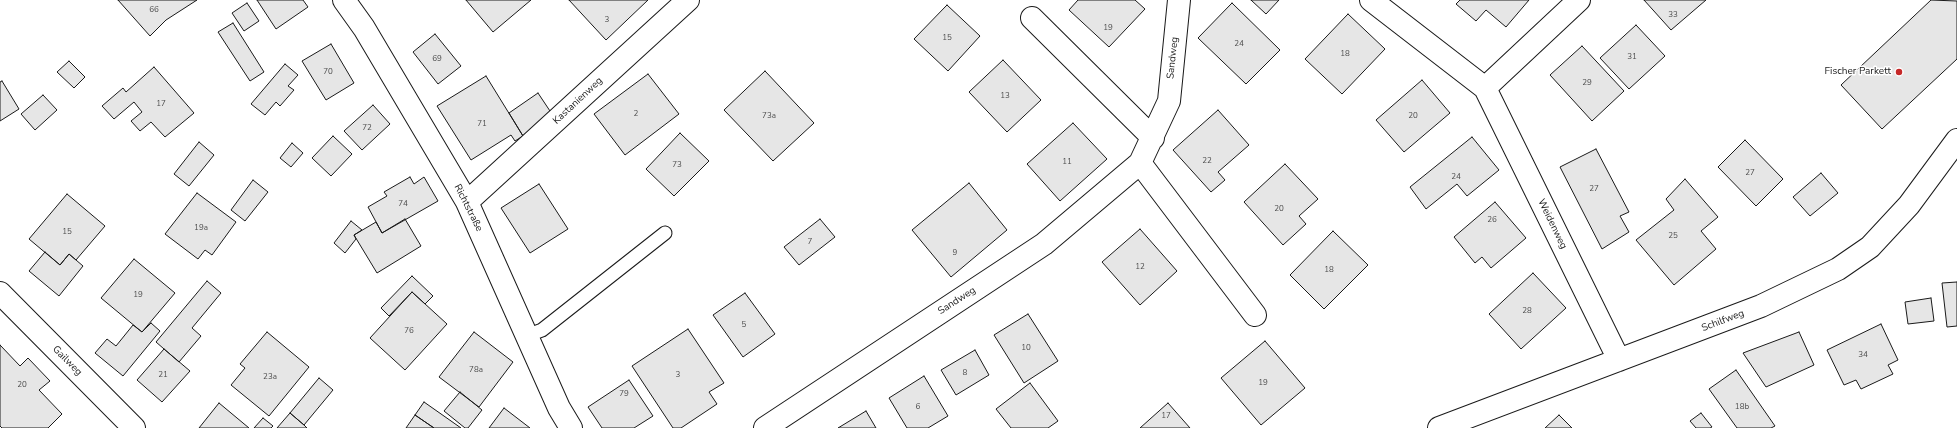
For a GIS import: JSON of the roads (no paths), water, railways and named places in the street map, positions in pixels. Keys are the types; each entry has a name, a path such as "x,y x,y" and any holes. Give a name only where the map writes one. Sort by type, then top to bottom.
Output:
{"street":[{"name":"Richtstraße","path":"344,0 364,28 467,202 559,408 571,428"},
{"name":"Kastanienweg","path":"467,202 688,0"},
{"name":"Sandweg","path":"765,428 1044,244 1140,163 1169,101 1179,0"},
{"name":"Weidenweg","path":"1371,0 1485,88 1619,360"},
{"path":"1485,88 1579,0"},
{"path":"1032,18 1153,138"},
{"name":"Schilfweg","path":"1439,428 1761,306 1838,269 1870,247 1910,205 1957,140"},
{"path":"1140,163 1255,315"},
{"name":"Gailweg","path":"0,294 134,428"}],"lane":[{"path":"526,336 542,330 665,233"}],"place":[{"name":"Fischer Parkett","path":"1899,72"}]}
